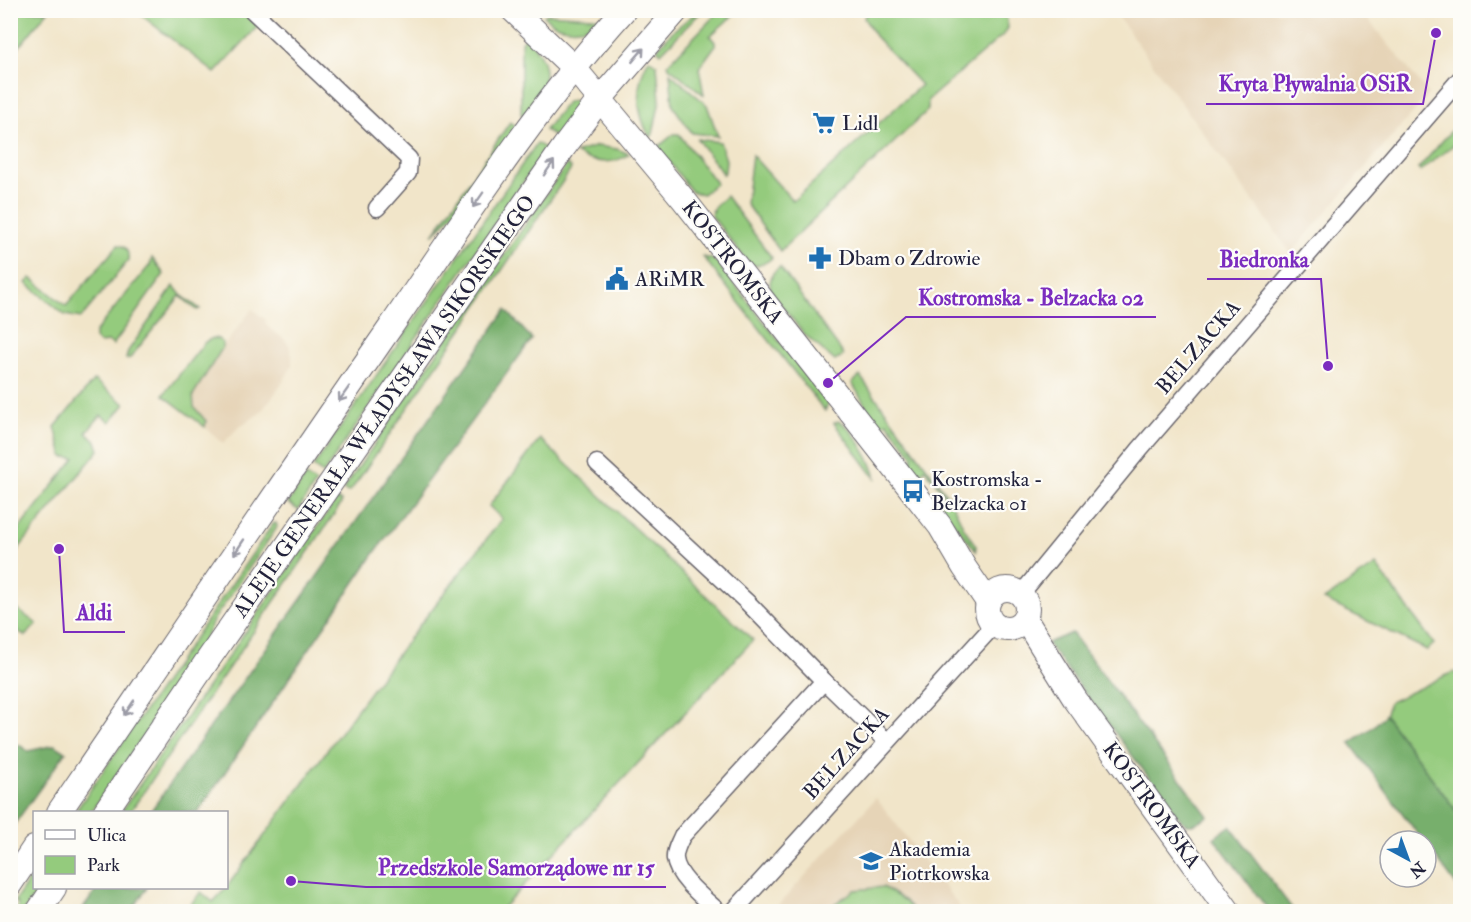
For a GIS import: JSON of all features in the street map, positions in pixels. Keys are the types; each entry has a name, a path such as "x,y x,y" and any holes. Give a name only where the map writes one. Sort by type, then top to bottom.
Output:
{"main road":[{"name":"KOSTROMSKA","path":"513,10 574,68 684,200 940,526 974,557 1007,610 1075,699 1229,912"},
{"name":"ALEJE GENERAŁA WŁADYSŁAWA SIKORSKIEGO","path":"60,811 272,498 527,129 574,68 624,10"},
{"name":"ALEJE GENERAŁA WŁADYSŁAWA SIKORSKIEGO","path":"106,811 288,544 552,164 600,99 677,10"},
{"path":"272,498 291,518 293,525 288,544"},
{"path":"10,884 33,850"},
{"path":"38,912 53,889"}],"street":[{"path":"252,10 409,159 408,173 377,208"},
{"name":"BELZACKA","path":"734,912 1007,610 1152,435 1461,79"},
{"path":"597,463 748,603 887,742"},
{"path":"720,912 696,891 680,871 675,860 682,836 824,681"}],"shaded area":[{"path":"1114,11 1361,11 1429,94 1291,253"},
{"path":"252,309 266,320 268,327 289,345 292,366 280,387 260,413 238,428 223,443 205,427 206,425 194,407 193,395 223,347"},
{"name":"Akademia Piotrkowska","path":"876,798 963,911 772,912"}],"green space":[{"path":"720,10 738,11 710,36 715,46 699,68 704,95 668,64"},
{"path":"868,10 1002,11 1008,28 928,100 928,110 780,251 746,204 752,155 793,201 921,85 875,36 864,18"},
{"path":"10,11 48,11 14,53 11,49"},
{"path":"136,11 243,11 259,25 215,73"},
{"path":"698,11 702,11 661,53 657,49 673,31"},
{"path":"547,14 601,19 587,26 572,28 557,25 544,16"},
{"path":"526,36 541,58 545,76 539,94 524,116 521,114 521,42"},
{"path":"649,59 657,65 660,100 653,134 650,138 642,118 639,98 641,79"},
{"path":"670,73 707,105 718,136 692,133 673,106"},
{"path":"575,101 576,106 556,137 545,130 567,102"},
{"path":"510,122 516,126 460,206 433,235"},
{"path":"1460,123 1460,140 1420,171 1418,169"},
{"path":"674,134 679,134 716,183 703,194 692,192 658,147"},
{"path":"697,139 720,142 726,160 723,174"},
{"path":"537,143 546,149 323,474 313,467"},
{"path":"597,146 617,149 629,154 623,158 602,162 575,153"},
{"path":"567,164 571,168 570,171 352,489 348,492 343,490"},
{"path":"726,196 772,258 767,262 759,265 749,264 711,215 714,207"},
{"path":"118,245 127,250 128,261 81,318 65,315 26,283 31,278 66,306"},
{"path":"703,257 718,263 826,401 828,405 825,411"},
{"path":"152,258 164,274 113,345 109,342 99,343 95,339 95,332 150,265"},
{"path":"780,267 844,355 835,361 804,334 771,292 770,282 773,273"},
{"path":"174,286 181,295 200,309 197,310 180,296 130,358 126,359 128,351"},
{"path":"506,310 532,339 376,551 199,811 151,811"},
{"path":"213,338 223,343 223,347 193,395 194,407 206,421 205,427 163,395 205,342"},
{"path":"860,376 950,499 976,546 976,551 942,508 944,494 925,469 917,478 910,467 913,456 887,422 879,428 852,383"},
{"path":"94,380 125,404 110,422 101,415 86,433 96,441 99,450 11,558 11,539 75,458 63,457 55,427"},
{"path":"838,421 850,430 862,447 876,479 834,423"},
{"path":"540,439 753,640 500,911 185,911 201,892 213,902 225,889 228,889 228,885 408,640 502,519 489,506"},
{"path":"306,476 316,483 298,510 288,503"},
{"path":"337,499 341,501 131,811 122,811"},
{"path":"276,523 276,529 214,619 194,663 92,811 76,811 273,524"},
{"path":"1376,565 1434,644 1427,650 1324,600"},
{"path":"10,604 37,624 25,636 11,626"},
{"path":"1072,633 1208,816 1191,824 1181,820 1047,643"},
{"path":"1453,672 1460,675 1460,816 1385,715 1390,702"},
{"path":"1385,715 1460,816 1460,890 1438,860 1438,829 1414,829 1350,743 1373,727"},
{"path":"18,744 28,751 55,745 66,752 11,829 11,753"},
{"path":"1230,826 1294,911 1269,911 1214,838"},
{"path":"33,874 33,889 39,889 24,911 17,911 18,904 15,901"},
{"path":"883,887 905,901 913,911 824,911 855,890"},
{"path":"97,889 146,889 131,911 81,911"}],"place":[{"name":"Kryta Pływalnia OSiR","path":"1436,33"},
{"name":"Lidl","path":"824,123"},
{"name":"Dbam o Zdrowie","path":"820,258"},
{"name":"ARiMR","path":"617,279"},
{"name":"Biedronka","path":"1328,366"},
{"name":"Kostromska - Belzacka 02","path":"828,383"},
{"name":"Kostromska - Belzacka 01","path":"913,491"},
{"name":"Aldi","path":"59,549"},
{"name":"Akademia Piotrkowska","path":"871,861"},
{"name":"Przedszkole Samorządowe nr 15","path":"291,881"}]}
